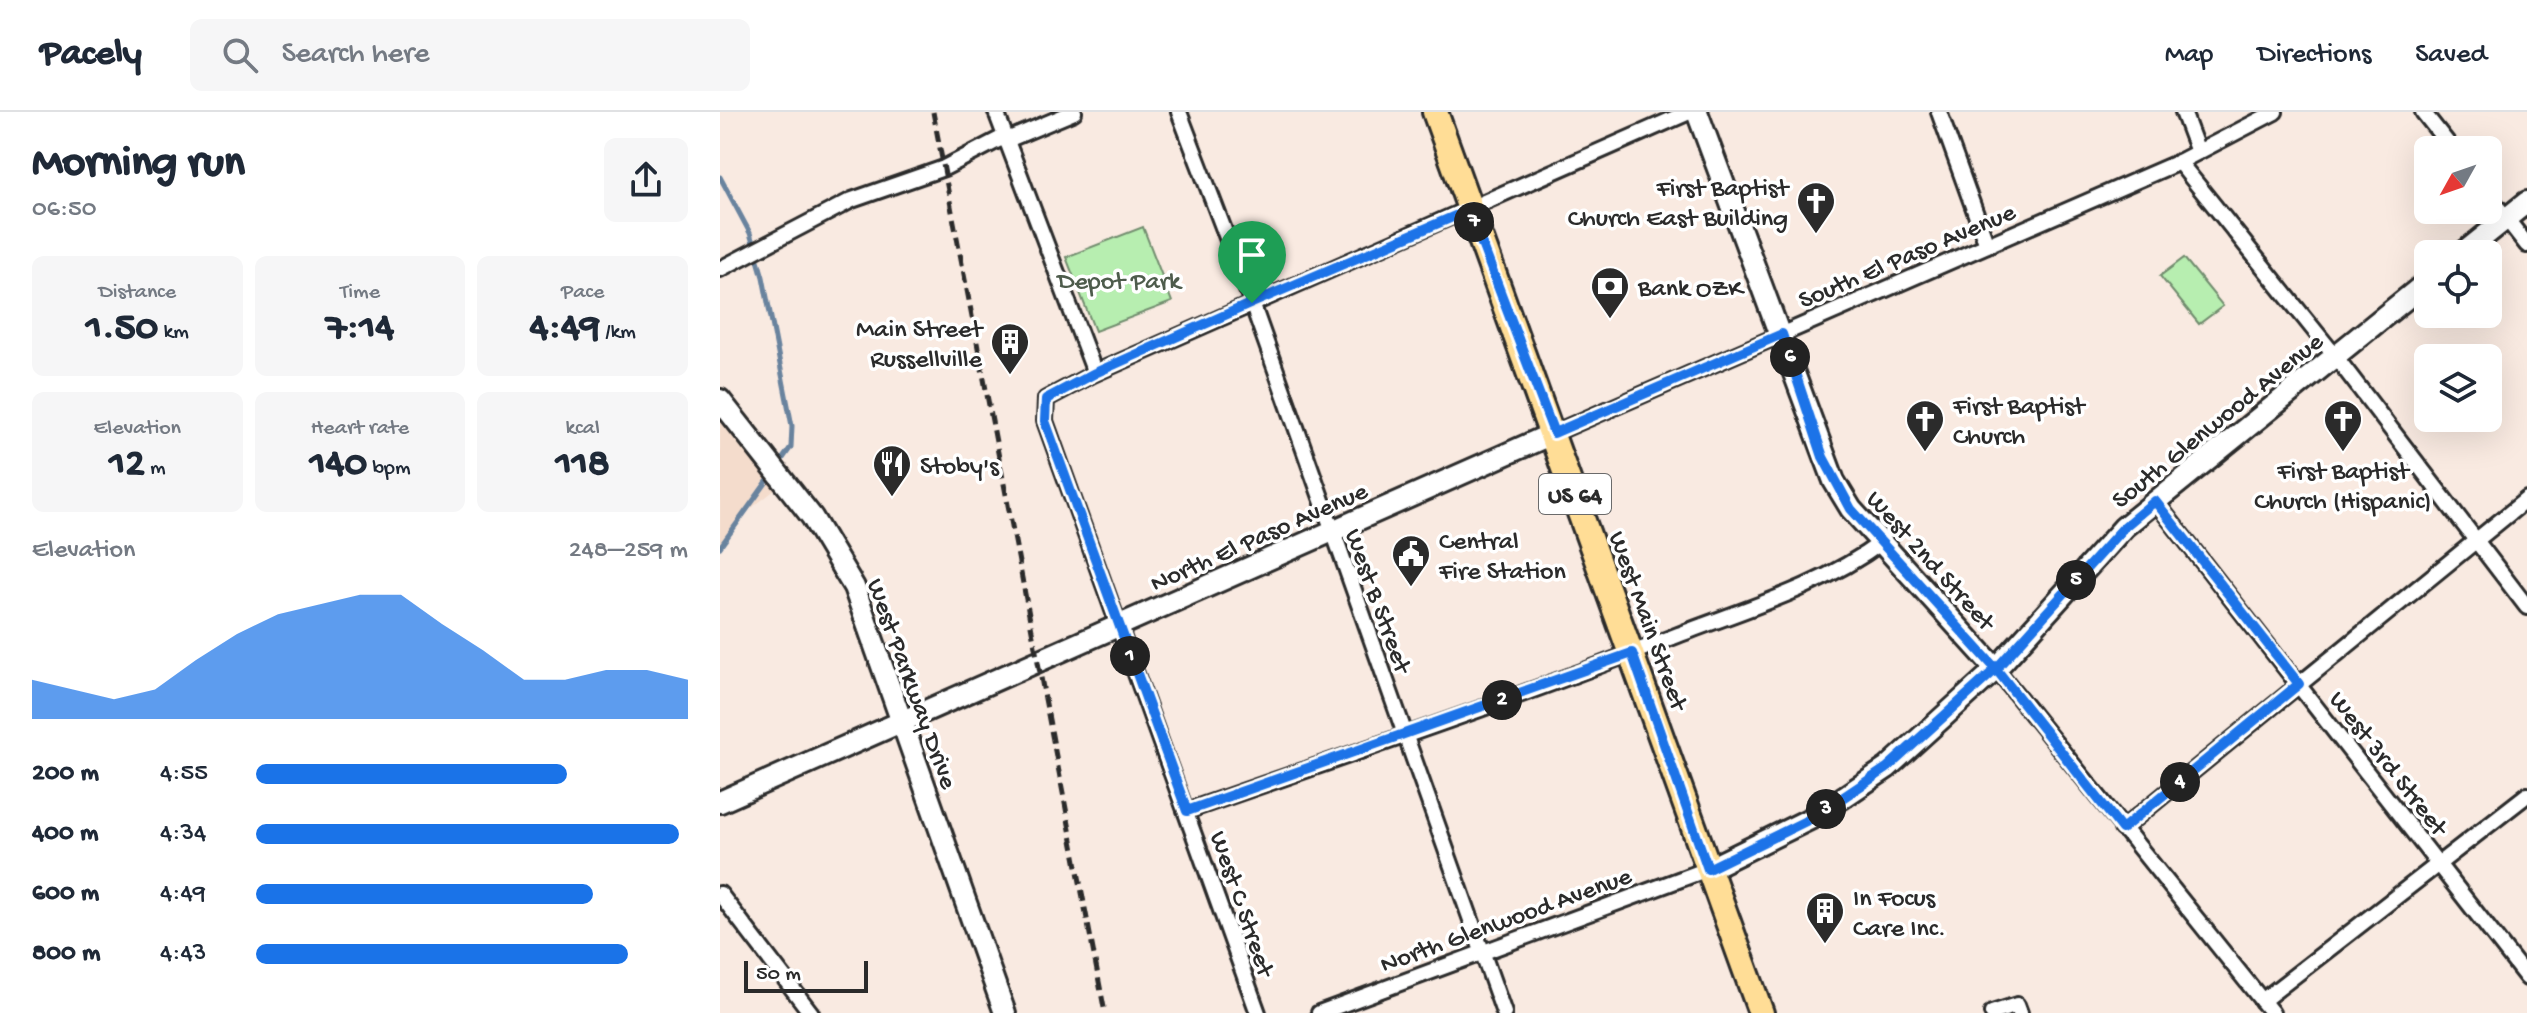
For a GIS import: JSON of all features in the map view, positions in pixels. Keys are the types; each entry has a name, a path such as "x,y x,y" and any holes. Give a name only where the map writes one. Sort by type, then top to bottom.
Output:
{"main road":[{"name":"West Main Street","path":"1435,112 1554,433 1761,1013"}],"street":[{"path":"996,112 1095,373 1689,112"},
{"path":"720,269 852,200 944,168 1000,139 1007,140 1074,112"},
{"name":"West B Street","path":"1179,112 1252,303 1403,736 1504,1013"},
{"name":"West 2nd Street","path":"1697,112 1782,334 1834,481 1851,509 1996,669 2272,1013"},
{"path":"1939,112 1987,245"},
{"path":"2183,112 2198,152"},
{"name":"South El Paso Avenue","path":"1554,433 2179,162 2275,112"},
{"path":"2423,112 2442,136"},
{"path":"2179,162 2335,356 2527,607"},
{"path":"2479,240 2527,202"},
{"path":"2502,213 2527,245"},
{"name":"South Glenwood Avenue","path":"1708,869 1814,817 1887,768 1996,669 2124,527 2414,292"},
{"name":"West C Street","path":"1095,373 1046,399 1045,421 1258,1013"},
{"name":"West Parkway Drive","path":"720,400 827,539 854,587 1005,1013"},
{"name":"North El Paso Avenue","path":"720,802 1554,433"},
{"path":"2122,829 2527,499"},
{"name":"West 3rd Street","path":"2155,501 2527,978"},
{"path":"1187,811 1632,653 1795,590 1835,572 1882,542"},
{"path":"2262,1001 2527,795"},
{"name":"North Glenwood Avenue","path":"1319,1013 1708,869"},
{"path":"720,894 811,1013"},
{"path":"1992,1013 2018,1009"}],"shaded area":[{"path":"720,400 785,482 749,510 720,547"}],"green space":[{"name":"Depot Park","path":"1143,227 1172,302 1095,331 1066,257"},
{"path":"2184,258 2223,306 2199,324 2160,276"}],"waterway":[{"path":"720,177 750,233 763,277 792,426 791,447 779,464"},
{"path":"720,547 771,476"}],"railway":[{"path":"933,112 1105,1013"}],"place":[{"name":"First Baptist Church East Building","path":"1816,235"},
{"name":"Bank OZK","path":"1610,320"},
{"name":"Main Street Russellville","path":"1010,376"},
{"name":"First Baptist Church","path":"1925,453"},
{"name":"First Baptist Church (Hispanic)","path":"2343,453"},
{"name":"Stoby's","path":"892,498"},
{"name":"Central Fire Station","path":"1411,588"},
{"name":"In Focus Care Inc.","path":"1825,945"}],"route":[{"path":"1252,303 1095,373 1046,399 1045,421 1187,811 1632,653 1708,869 1743,855 1814,817 1887,768 1996,669 2122,829 2299,684 2155,501 2124,527 1996,669 1851,509 1823,457 1782,334 1554,433 1469,210 1252,303"}]}
